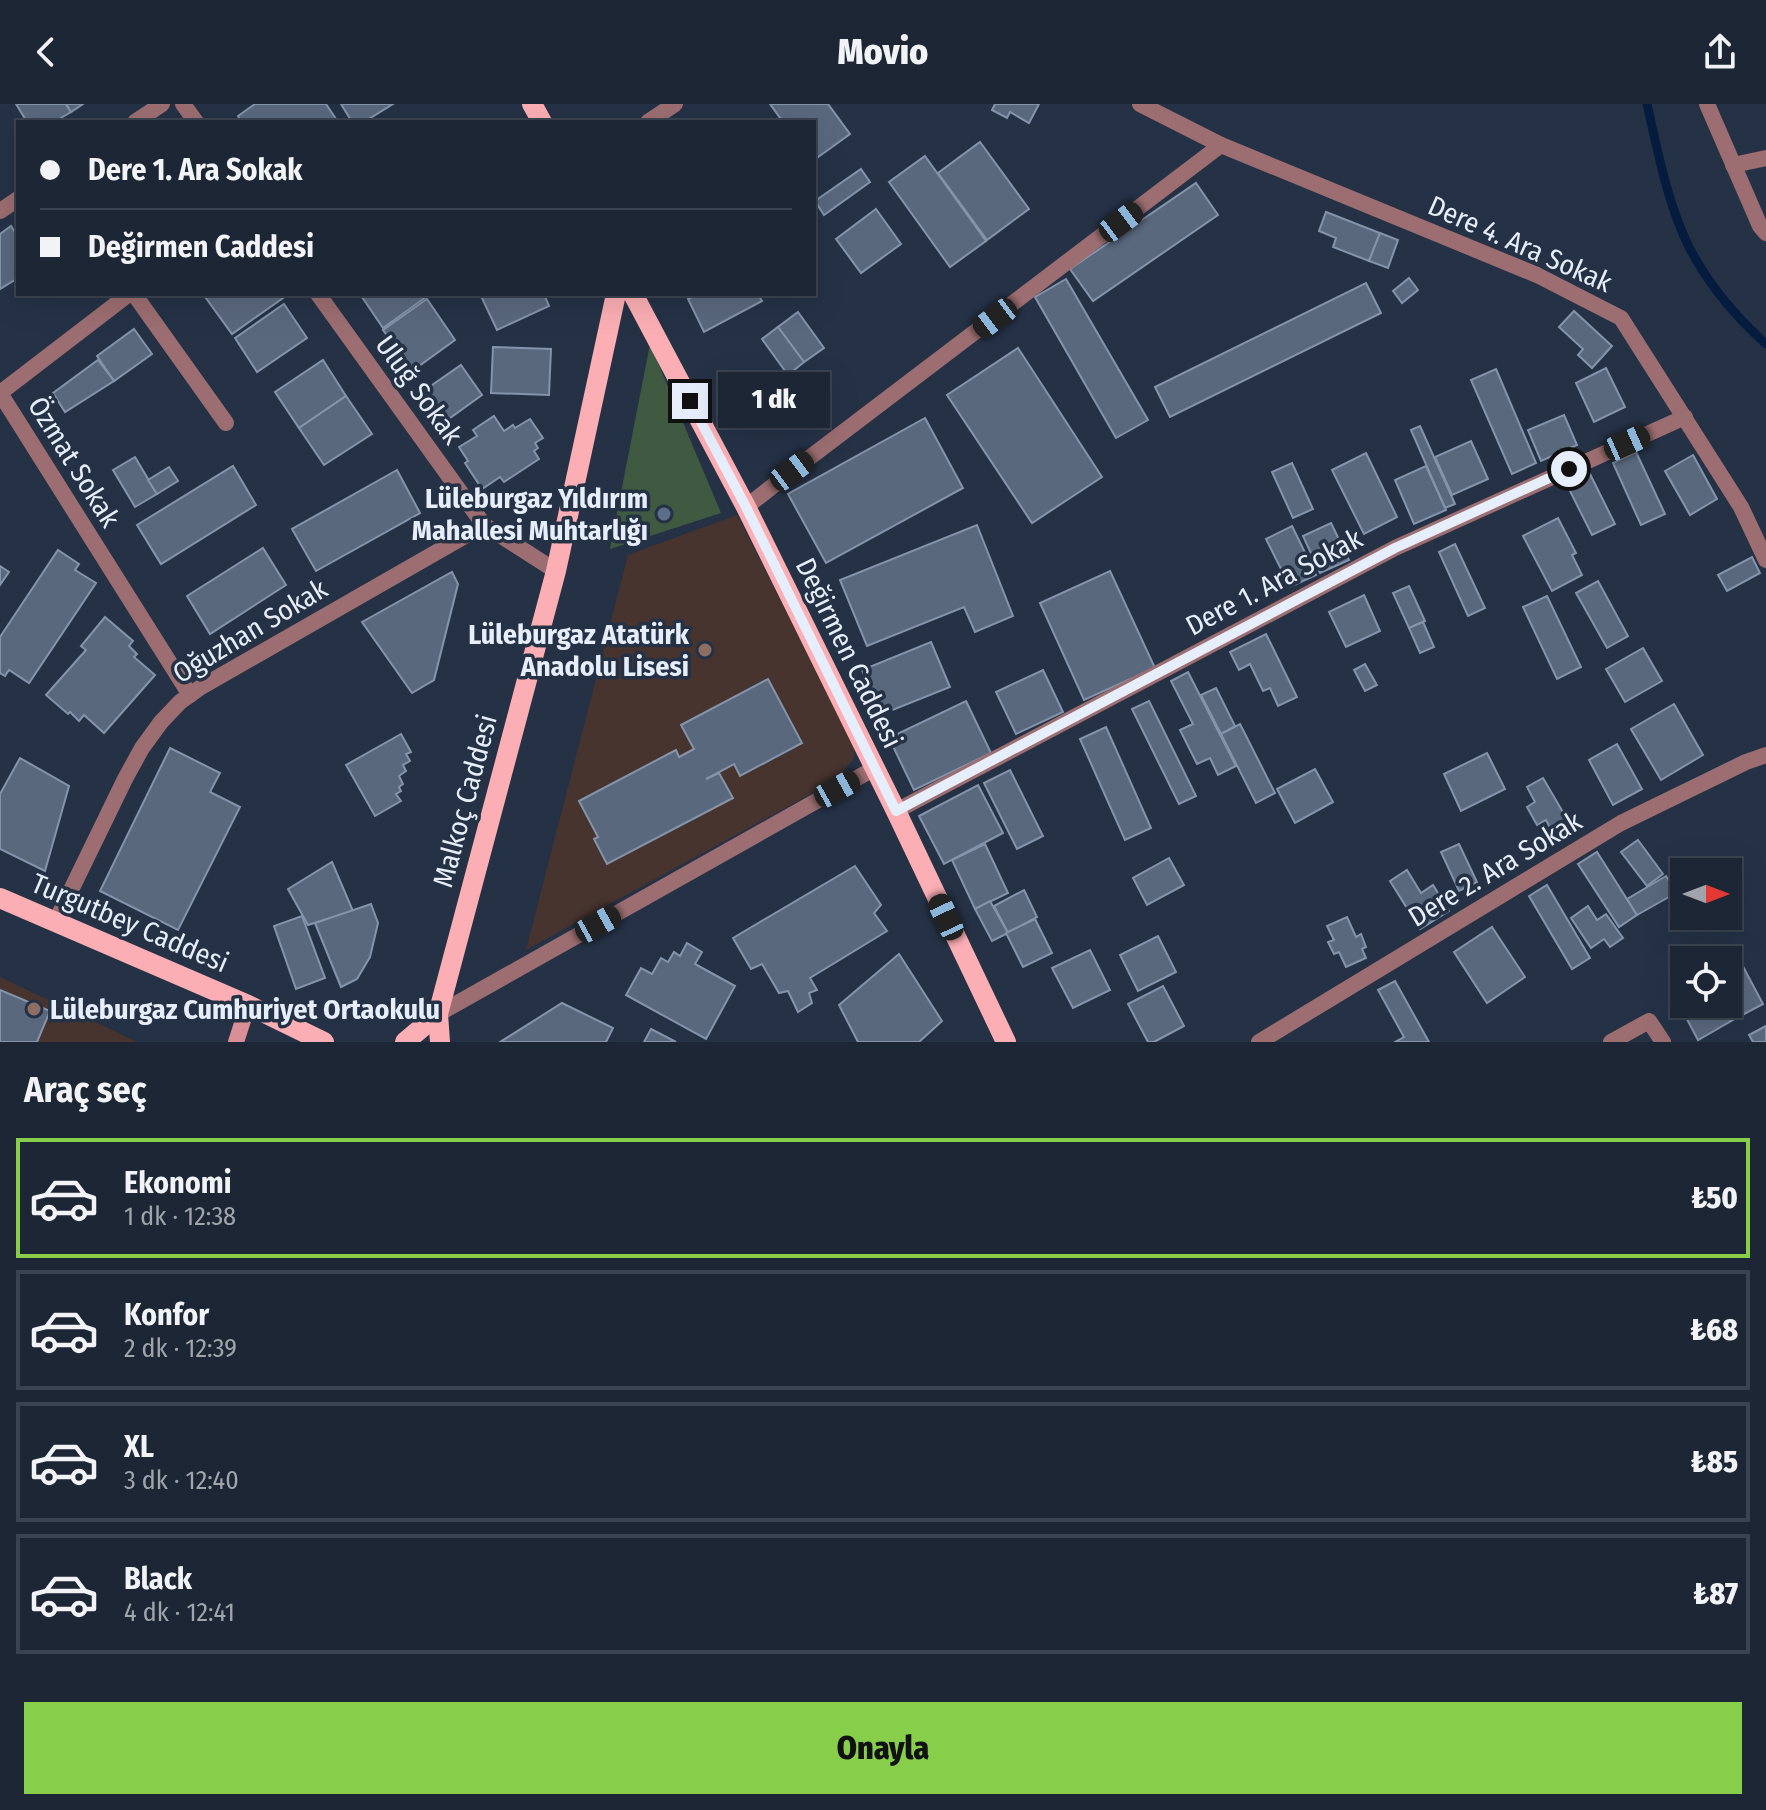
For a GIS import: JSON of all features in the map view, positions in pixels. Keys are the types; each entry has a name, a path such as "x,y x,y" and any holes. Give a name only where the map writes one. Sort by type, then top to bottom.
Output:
{"main road":[{"name":"Malkoç Caddesi","path":"440,1042 438,1014 556,571 616,296"},
{"name":"Değirmen Caddesi","path":"634,296 746,507 1006,1042"},
{"name":"Turgutbey Caddesi","path":"0,898 248,1005 324,1042"},
{"path":"405,1042 438,1014"}],"street":[{"path":"138,120 162,104"},
{"path":"651,120 675,104"},
{"name":"Dere 4. Ara Sokak","path":"1140,104 1221,145 1537,275 1621,318 1741,507 1766,560"},
{"path":"1707,104 1760,226 1766,233"},
{"path":"746,507 1221,145"},
{"path":"1733,165 1766,158"},
{"name":"Özmat Sokak","path":"128,296 0,393 190,695"},
{"path":"132,296 226,423"},
{"name":"Uluğ Sokak","path":"319,296 484,525 556,571"},
{"name":"Dere 1. Ara Sokak","path":"896,811 1395,548 1685,417"},
{"name":"Oğuzhan Sokak","path":"55,923 142,748 161,722 190,695 484,525"},
{"name":"Dere 2. Ara Sokak","path":"1259,1042 1621,823 1766,755"},
{"path":"438,1014 875,768"},
{"path":"236,1042 248,1005"},
{"path":"1611,1042 1649,1021 1663,1042"}],"shaded area":[{"name":"Lüleburgaz Atatürk Anadolu Lisesi","path":"737,515 854,745 854,758 838,779 526,950 628,555"},
{"name":"Lüleburgaz Cumhuriyet Ortaokulu","path":"0,977 137,1042 0,1042"}],"green space":[{"path":"650,344 721,513 610,549"}],"building":[{"path":"16,104 66,104 71,112 57,120 26,120"},
{"path":"66,104 83,104 71,112"},
{"path":"255,104 326,104 337,120 240,120 238,116"},
{"path":"341,104 393,104 367,120 351,120"},
{"path":"770,104 828,104 850,134 816,159 816,120 782,120"},
{"path":"995,104 1039,104 1029,123 1010,112 1007,118 992,110"},
{"path":"980,142 1029,209 987,240 938,173"},
{"path":"925,156 986,241 950,267 889,182"},
{"path":"861,169 870,182 824,215 816,200"},
{"path":"1196,183 1218,215 1093,301 1070,269"},
{"path":"876,209 901,244 861,273 836,239"},
{"path":"1326,212 1380,233 1369,261 1333,247 1336,238 1319,231"},
{"path":"11,226 16,234 16,279 0,289 0,234"},
{"path":"1380,233 1398,240 1388,268 1369,261"},
{"path":"1409,278 1418,290 1402,303 1393,291"},
{"path":"1066,279 1148,420 1116,438 1035,297"},
{"path":"1366,283 1381,313 1170,417 1155,387"},
{"path":"204,296 283,298 232,334"},
{"path":"361,296 426,297 383,328"},
{"path":"481,296 545,296 549,306 497,330"},
{"path":"694,296 759,296 762,301 704,332 688,299"},
{"path":"427,299 455,340 412,371 383,330"},
{"path":"284,304 307,338 257,372 235,338"},
{"path":"1574,311 1612,346 1592,368 1578,355 1583,349 1559,327"},
{"path":"798,312 824,348 804,362 778,327"},
{"path":"778,327 804,362 788,375 762,339"},
{"path":"134,329 152,354 114,381 97,356"},
{"path":"493,347 551,349 549,395 491,393"},
{"path":"1018,348 1102,477 1032,523 947,395"},
{"path":"98,360 114,381 65,412 53,393"},
{"path":"323,360 346,396 299,428 275,392"},
{"path":"461,365 482,395 443,423 422,392"},
{"path":"1606,368 1625,407 1594,422 1576,383"},
{"path":"1496,369 1536,463 1512,474 1471,380"},
{"path":"346,396 372,434 324,465 299,428"},
{"path":"1564,415 1577,445 1541,461 1528,430"},
{"path":"494,416 504,431 530,419 543,438 535,443 538,448 534,451 539,459 504,482 500,477 482,489 465,463 468,461 459,447 477,436 473,430"},
{"path":"925,418 963,488 826,563 788,494"},
{"path":"1420,426 1455,504 1445,508 1411,430"},
{"path":"1471,441 1488,479 1452,495 1435,457"},
{"path":"1636,452 1665,514 1641,525 1613,463"},
{"path":"1366,453 1397,517 1364,534 1332,470"},
{"path":"1693,455 1717,499 1690,515 1665,471"},
{"path":"135,457 157,494 135,507 113,470"},
{"path":"1292,463 1313,509 1293,518 1272,472"},
{"path":"233,466 256,505 161,564 137,525"},
{"path":"1426,466 1446,510 1414,524 1395,480"},
{"path":"169,467 178,481 157,494 148,480"},
{"path":"397,470 420,513 316,571 292,529"},
{"path":"1590,474 1615,524 1592,535 1567,485"},
{"path":"1558,518 1576,553 1572,555 1582,575 1552,591 1523,536"},
{"path":"1331,523 1349,560 1320,573 1303,536"},
{"path":"977,525 1013,616 975,632 964,607 867,646 840,580"},
{"path":"1292,526 1316,575 1290,587 1266,539"},
{"path":"1455,544 1485,608 1468,616 1439,552"},
{"path":"263,548 286,585 210,634 187,596"},
{"path":"58,550 79,564 75,570 96,583 29,683 9,670 5,676 0,673 0,637"},
{"path":"1752,557 1760,573 1727,591 1718,575"},
{"path":"0,566 9,572 0,585"},
{"path":"1110,571 1155,668 1084,700 1040,603"},
{"path":"452,572 458,584 434,680 412,693 362,622"},
{"path":"1598,581 1628,636 1607,648 1576,593"},
{"path":"1409,586 1425,621 1409,628 1393,593"},
{"path":"1364,595 1380,631 1346,647 1329,612"},
{"path":"1547,596 1581,667 1557,679 1523,607"},
{"path":"105,617 133,641 129,646 137,654 134,657 155,675 104,733 84,715 79,721 46,695 86,650 81,646"},
{"path":"1423,622 1434,647 1420,653 1409,628"},
{"path":"1266,634 1297,697 1278,706 1270,688 1263,691 1250,664 1239,670 1230,652"},
{"path":"931,642 950,687 880,715 862,670"},
{"path":"1643,648 1662,681 1625,702 1606,669"},
{"path":"1365,664 1377,685 1365,691 1354,670"},
{"path":"1043,670 1063,712 1016,734 996,692"},
{"path":"1188,672 1236,766 1218,775 1210,758 1197,764 1180,730 1193,724 1171,681"},
{"path":"768,679 802,743 740,776 734,764 706,779 719,773 733,798 607,864 594,839 598,837 579,801 676,750 679,757 694,749 681,725"},
{"path":"1216,688 1235,726 1221,734 1201,695"},
{"path":"966,701 991,753 914,790 889,738"},
{"path":"1149,701 1196,796 1179,804 1132,709"},
{"path":"1674,704 1703,755 1661,780 1631,729"},
{"path":"1240,724 1275,793 1256,803 1221,734"},
{"path":"1106,727 1151,828 1125,840 1080,739"},
{"path":"401,734 411,752 406,754 410,761 403,765 406,771 399,776 403,784 396,794 401,801 375,816 346,765"},
{"path":"1617,744 1642,789 1613,805 1589,760"},
{"path":"170,748 220,773 210,792 240,807 178,930 100,891"},
{"path":"1487,753 1505,789 1461,811 1444,774"},
{"path":"20,758 69,786 45,871 0,849 0,794"},
{"path":"1315,769 1333,802 1295,823 1277,789"},
{"path":"1010,770 1043,836 1017,849 984,783"},
{"path":"1543,778 1567,819 1550,828 1546,820 1537,825 1527,807 1535,802 1527,787"},
{"path":"978,785 1003,833 944,864 919,816"},
{"path":"1638,840 1663,874 1647,886 1621,852"},
{"path":"985,844 1008,893 975,909 952,860"},
{"path":"1459,844 1477,882 1459,891 1441,852"},
{"path":"1597,852 1637,915 1619,927 1578,864"},
{"path":"1169,858 1184,885 1147,905 1133,878"},
{"path":"332,862 353,911 308,925 288,889"},
{"path":"855,866 881,905 874,913 887,931 810,978 817,990 809,993 812,1003 798,1012 788,991 779,993 762,964 751,969 733,938"},
{"path":"1407,870 1421,893 1433,885 1449,911 1420,929 1390,881"},
{"path":"1666,876 1670,883 1670,896 1637,915 1627,899"},
{"path":"1547,885 1590,958 1572,969 1529,896"},
{"path":"1024,890 1037,917 1008,933 994,906"},
{"path":"990,901 1008,933 992,941 975,909"},
{"path":"371,904 378,923 370,957 357,979 341,987 315,923"},
{"path":"1588,906 1597,920 1606,914 1623,938 1610,947 1604,939 1591,948 1571,918"},
{"path":"302,916 325,978 296,989 274,926"},
{"path":"1347,917 1356,937 1361,934 1366,958 1346,967 1339,952 1334,954 1328,942 1334,940 1327,926"},
{"path":"1035,919 1052,953 1023,967 1006,933"},
{"path":"1492,927 1525,977 1487,1003 1454,952"},
{"path":"1158,936 1176,972 1138,991 1120,955"},
{"path":"687,943 702,952 695,964 735,986 706,1039 626,995 641,968 652,974 661,958 668,962 674,952 680,956"},
{"path":"1090,950 1110,990 1073,1008 1052,968"},
{"path":"899,954 942,1021 919,1042 858,1042 839,1005"},
{"path":"1742,965 1763,1004 1742,1015"},
{"path":"1395,981 1429,1042 1395,1042 1404,1037 1378,990"},
{"path":"1163,986 1184,1026 1154,1042 1148,1042 1128,1004"},
{"path":"0,990 50,1011 37,1042 0,1042"},
{"path":"562,1003 613,1028 606,1042 500,1042"},
{"path":"1686,1018 1729,1018 1731,1021 1698,1040"},
{"path":"1766,1026 1766,1042 1753,1042 1749,1035"},
{"path":"651,1029 676,1042 644,1042"}],"waterway":[{"path":"1647,104 1669,195 1689,247 1723,299 1766,344"}],"place":[{"name":"Lüleburgaz Yıldırım Mahallesi Muhtarlığı","path":"664,514"},
{"name":"Lüleburgaz Atatürk Anadolu Lisesi","path":"705,650"},
{"name":"Lüleburgaz Cumhuriyet Ortaokulu","path":"34,1009"}],"route":[{"path":"690,401 746,507 896,811 1395,548 1569,469"}]}
